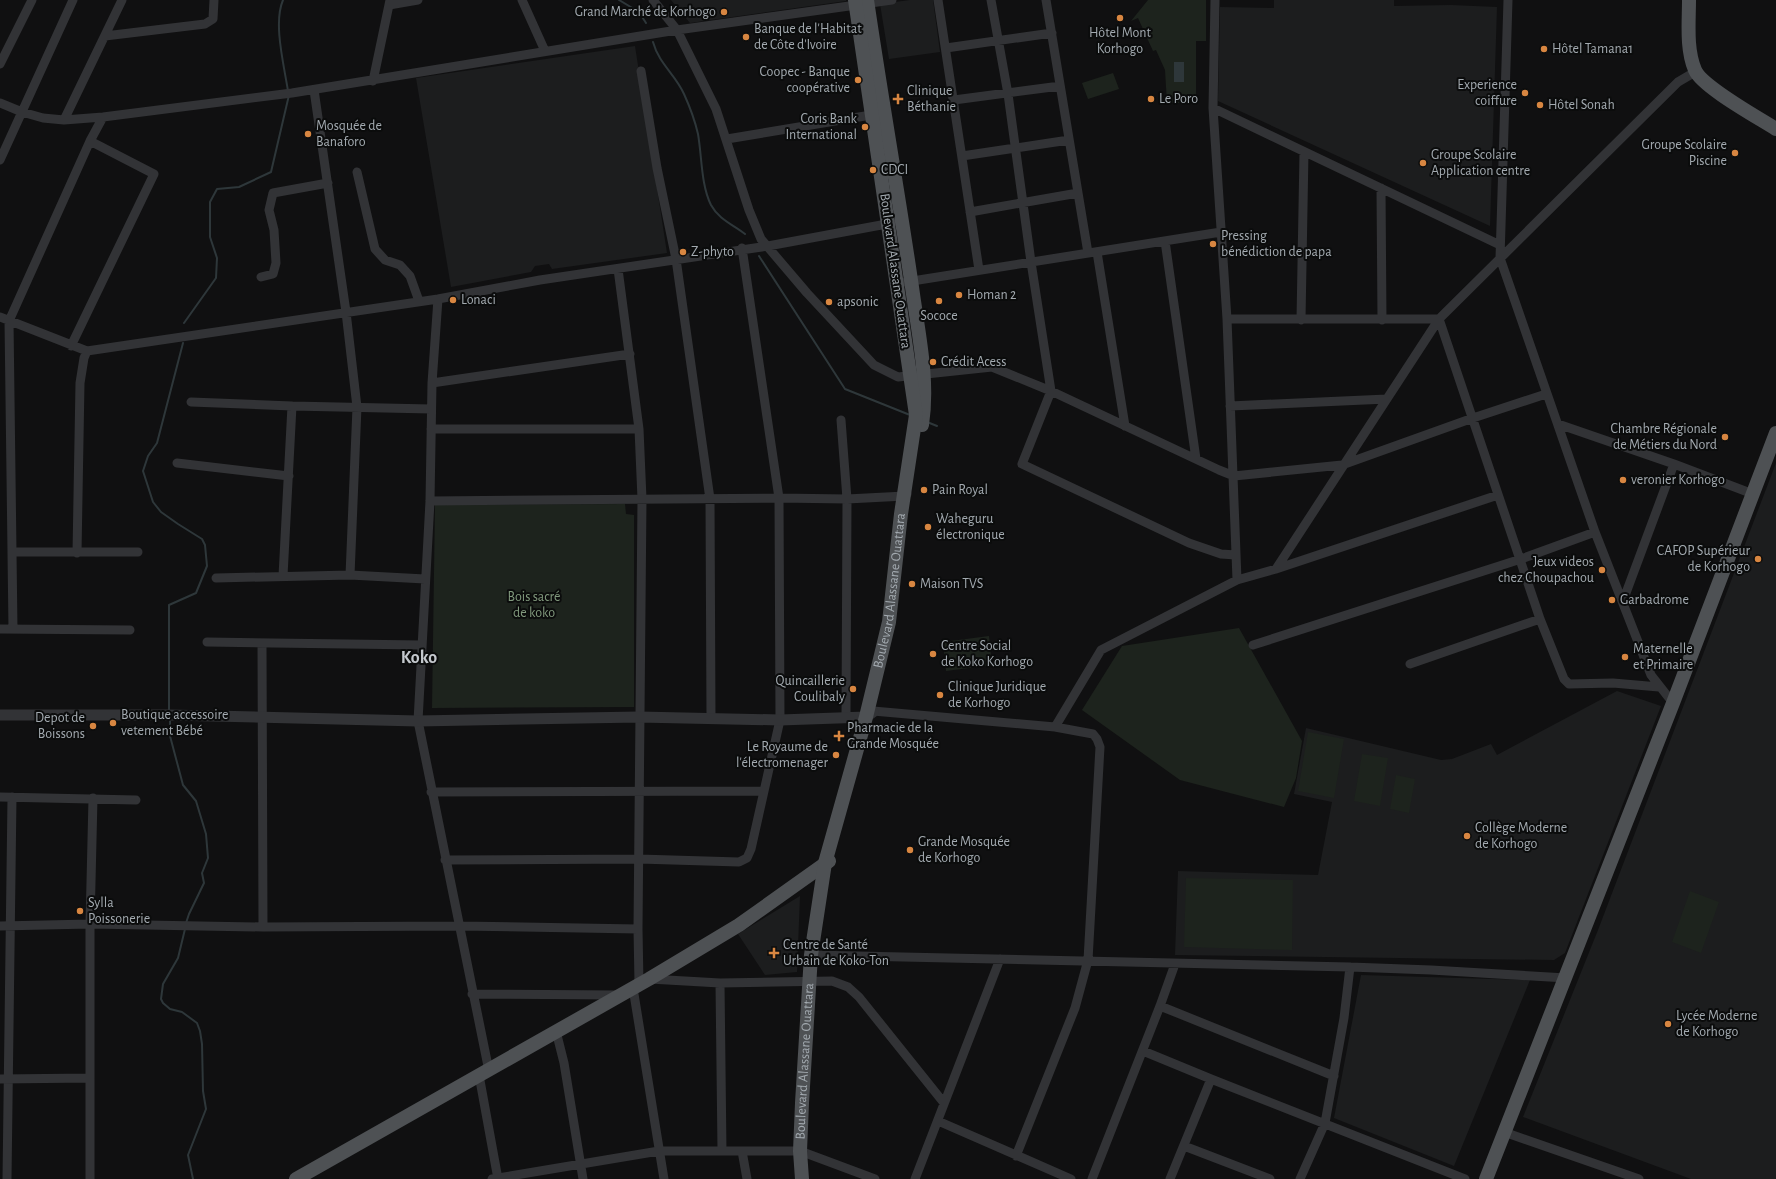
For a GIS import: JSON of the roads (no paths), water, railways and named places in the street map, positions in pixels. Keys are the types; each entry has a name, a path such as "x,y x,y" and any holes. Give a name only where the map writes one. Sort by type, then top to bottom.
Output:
{"main road":[{"path":"1689,0 1690,46 1696,72 1712,88 1776,129"},
{"name":"Boulevard Alassane Ouattara","path":"802,1179 805,1152 815,956 830,860 870,714 889,622 919,423 925,409 917,374 861,2"},
{"name":"Boulevard Alassane Ouattara","path":"917,374 916,415 919,423"},
{"path":"1486,1179 1673,703 1776,433"},
{"path":"296,1179 636,987 739,925 830,860"},
{"name":"Boulevard Alassane Ouattara","path":"805,1152 811,1179"}],"street":[{"path":"0,64 32,0"},
{"path":"0,160 73,0"},
{"path":"64,120 122,0"},
{"path":"105,36 205,24 213,19 214,0"},
{"path":"373,81 390,2 418,0"},
{"path":"522,0 545,51"},
{"path":"653,0 677,30 716,109 727,138 749,210 761,239 807,293 874,365 898,377 992,367 1051,391 1234,476 1342,465 1473,418 1546,394"},
{"path":"0,103 22,112 43,118 64,120 103,117 314,90 677,30 861,2 892,0"},
{"path":"938,0 979,270"},
{"path":"991,0 1008,94 1031,262 1051,391 1022,464 1189,543 1221,554 1236,555"},
{"path":"1046,0 1078,193 1092,253 1125,426"},
{"path":"1215,0 1213,108 1227,319 1234,476 1236,580"},
{"path":"1508,0 1500,258 1595,532 1651,675 1673,703"},
{"path":"946,48 1052,33"},
{"path":"641,71 657,168 676,259 710,499 710,718"},
{"path":"1276,569 1342,465 1439,319 1678,82 1696,72"},
{"path":"954,100 1060,86"},
{"path":"314,90 346,312 357,407 350,575"},
{"path":"1213,108 1500,245"},
{"path":"727,138 878,114"},
{"path":"13,629 9,321 90,141 103,117"},
{"path":"962,156 1069,140"},
{"path":"71,346 154,174 90,141"},
{"path":"1301,320 1304,152"},
{"path":"357,172 375,250 385,260 400,265 410,276 419,301"},
{"path":"261,277 273,274 276,263 274,230 269,210 273,193 328,183"},
{"path":"1381,188 1382,320"},
{"path":"970,212 1024,204 1078,193"},
{"path":"0,317 87,351 438,299 540,280 618,269 742,248 768,246 895,222"},
{"path":"904,282 1221,232"},
{"path":"1165,241 1196,459"},
{"path":"445,860 639,859 739,862 747,858 751,849 780,720 779,498 742,248"},
{"path":"618,269 639,429 642,499 639,859 636,987 664,1179"},
{"path":"438,299 432,383 430,501 418,721 472,994 484,1073 496,1179 659,1151 805,1152 875,1179"},
{"path":"1227,319 1439,319"},
{"path":"1439,319 1540,619 1564,679 1569,684 1613,683 1659,686"},
{"path":"77,553 80,383 84,358 87,351"},
{"path":"432,383 630,354"},
{"path":"1230,406 1387,399"},
{"path":"191,402 431,409"},
{"path":"283,576 292,406"},
{"path":"841,420 846,499 846,717"},
{"path":"1558,424 1674,464 1753,494"},
{"path":"431,430 639,429"},
{"path":"0,452 10,452"},
{"path":"177,463 289,476"},
{"path":"1623,601 1674,464"},
{"path":"430,501 779,498 846,499 908,493"},
{"path":"1055,726 1101,650 1236,580 1276,569 1498,495"},
{"path":"1253,645 1520,559 1595,532"},
{"path":"12,552 138,552"},
{"path":"216,578 350,575 425,579"},
{"path":"1410,664 1540,619"},
{"path":"0,629 130,630"},
{"path":"207,642 262,644 422,645"},
{"path":"262,644 264,927"},
{"path":"0,715 170,715 418,721 639,717 780,720 846,717 870,714 1055,726 1093,734 1100,747 1088,960 1075,1008 1016,1156"},
{"path":"431,792 763,791"},
{"path":"0,797 136,800"},
{"path":"7,1179 5,1080 11,926 12,797"},
{"path":"90,1179 90,924 93,798"},
{"path":"0,926 179,924 264,927 459,926 638,929"},
{"path":"815,956 1088,960 1175,964 1350,967 1566,978"},
{"path":"915,1179 1000,959"},
{"path":"1092,1179 1143,1051 1175,964"},
{"path":"1300,1179 1325,1123 1344,1018 1350,967"},
{"path":"472,994 720,983 832,981 848,987 859,997 944,1103"},
{"path":"720,983 722,1151"},
{"path":"1160,1006 1334,1076"},
{"path":"556,1031 564,1063 583,1179"},
{"path":"1143,1051 1465,1179"},
{"path":"5,1080 90,1078"},
{"path":"1170,1179 1211,1079"},
{"path":"938,1121 1071,1179"},
{"path":"1504,1132 1627,1177 1639,1179"},
{"path":"1184,1146 1270,1179"},
{"path":"742,1151 747,1179"}],"waterway":[{"path":"283,0 280,9 279,32 288,91"},
{"path":"619,0 639,12 646,23"},
{"path":"653,42 659,57 680,87 692,113 698,134 705,189 711,205 718,215 745,234"},
{"path":"184,323 216,278 217,258 210,237 210,202 217,189 239,187 271,172 289,95"},
{"path":"759,256 845,389 910,415"},
{"path":"169,712 169,605 196,593 207,566 205,545 202,539 161,512 153,502 143,471 148,456 157,443 183,343"},
{"path":"927,422 937,426"},
{"path":"170,718 170,736 183,785 196,801 206,834 208,858 202,873 204,883 186,923"},
{"path":"185,929 178,958 163,984 161,999 170,1009 182,1012 197,1023 200,1031 202,1044 203,1091 206,1109 188,1155 193,1179"}],"place":[{"name":"Grand Marché de Korhogo","path":"724,12"},
{"name":"Hôtel Mont Korhogo","path":"1120,18"},
{"name":"Banque de l'Habitat de Côte d'Ivoire","path":"746,37"},
{"name":"Hôtel Tamana1","path":"1544,49"},
{"name":"Coopec - Banque coopérative","path":"858,80"},
{"name":"Experience coiffure","path":"1525,93"},
{"name":"Clinique Béthanie","path":"898,99"},
{"name":"Le Poro","path":"1151,99"},
{"name":"Hôtel Sonah","path":"1540,105"},
{"name":"Coris Bank International","path":"865,127"},
{"name":"Mosquée de Banaforo","path":"308,134"},
{"name":"Groupe Scolaire Piscine","path":"1735,153"},
{"name":"Groupe Scolaire Application centre","path":"1423,163"},
{"name":"CDCI","path":"873,170"},
{"name":"Pressing bénédiction de papa","path":"1213,244"},
{"name":"Z-phyto","path":"683,252"},
{"name":"Homan 2","path":"959,295"},
{"name":"Lonaci","path":"453,300"},
{"name":"Sococe","path":"939,301"},
{"name":"apsonic","path":"829,302"},
{"name":"Crédit Acess","path":"933,362"},
{"name":"Chambre Régionale de Métiers du Nord","path":"1725,437"},
{"name":"veronier Korhogo","path":"1623,480"},
{"name":"Pain Royal","path":"924,490"},
{"name":"Waheguru électronique","path":"928,527"},
{"name":"CAFOP Supérieur de Korhogo","path":"1758,559"},
{"name":"Jeux videos chez Choupachou","path":"1602,570"},
{"name":"Maison TVS","path":"912,584"},
{"name":"Garbadrome","path":"1612,600"},
{"name":"Centre Social de Koko Korhogo","path":"933,654"},
{"name":"Maternelle et Primaire","path":"1625,657"},
{"name":"Quincaillerie Coulibaly","path":"853,689"},
{"name":"Clinique Juridique de Korhogo","path":"940,695"},
{"name":"Boutique accessoire vetement Bébé","path":"113,723"},
{"name":"Depot de Boissons","path":"93,726"},
{"name":"Pharmacie de la Grande Mosquée","path":"839,736"},
{"name":"Le Royaume de l'électromenager","path":"836,755"},
{"name":"Collège Moderne de Korhogo","path":"1467,836"},
{"name":"Grande Mosquée de Korhogo","path":"910,850"},
{"name":"Sylla Poissonerie","path":"80,911"},
{"name":"Centre de Santé Urbain de Koko-Ton","path":"774,953"},
{"name":"Lycée Moderne de Korhogo","path":"1668,1024"}],"district":[{"name":"Koko","path":"419,658"}],"park label":[{"name":"Bois sacré de koko","path":"534,606"}]}
